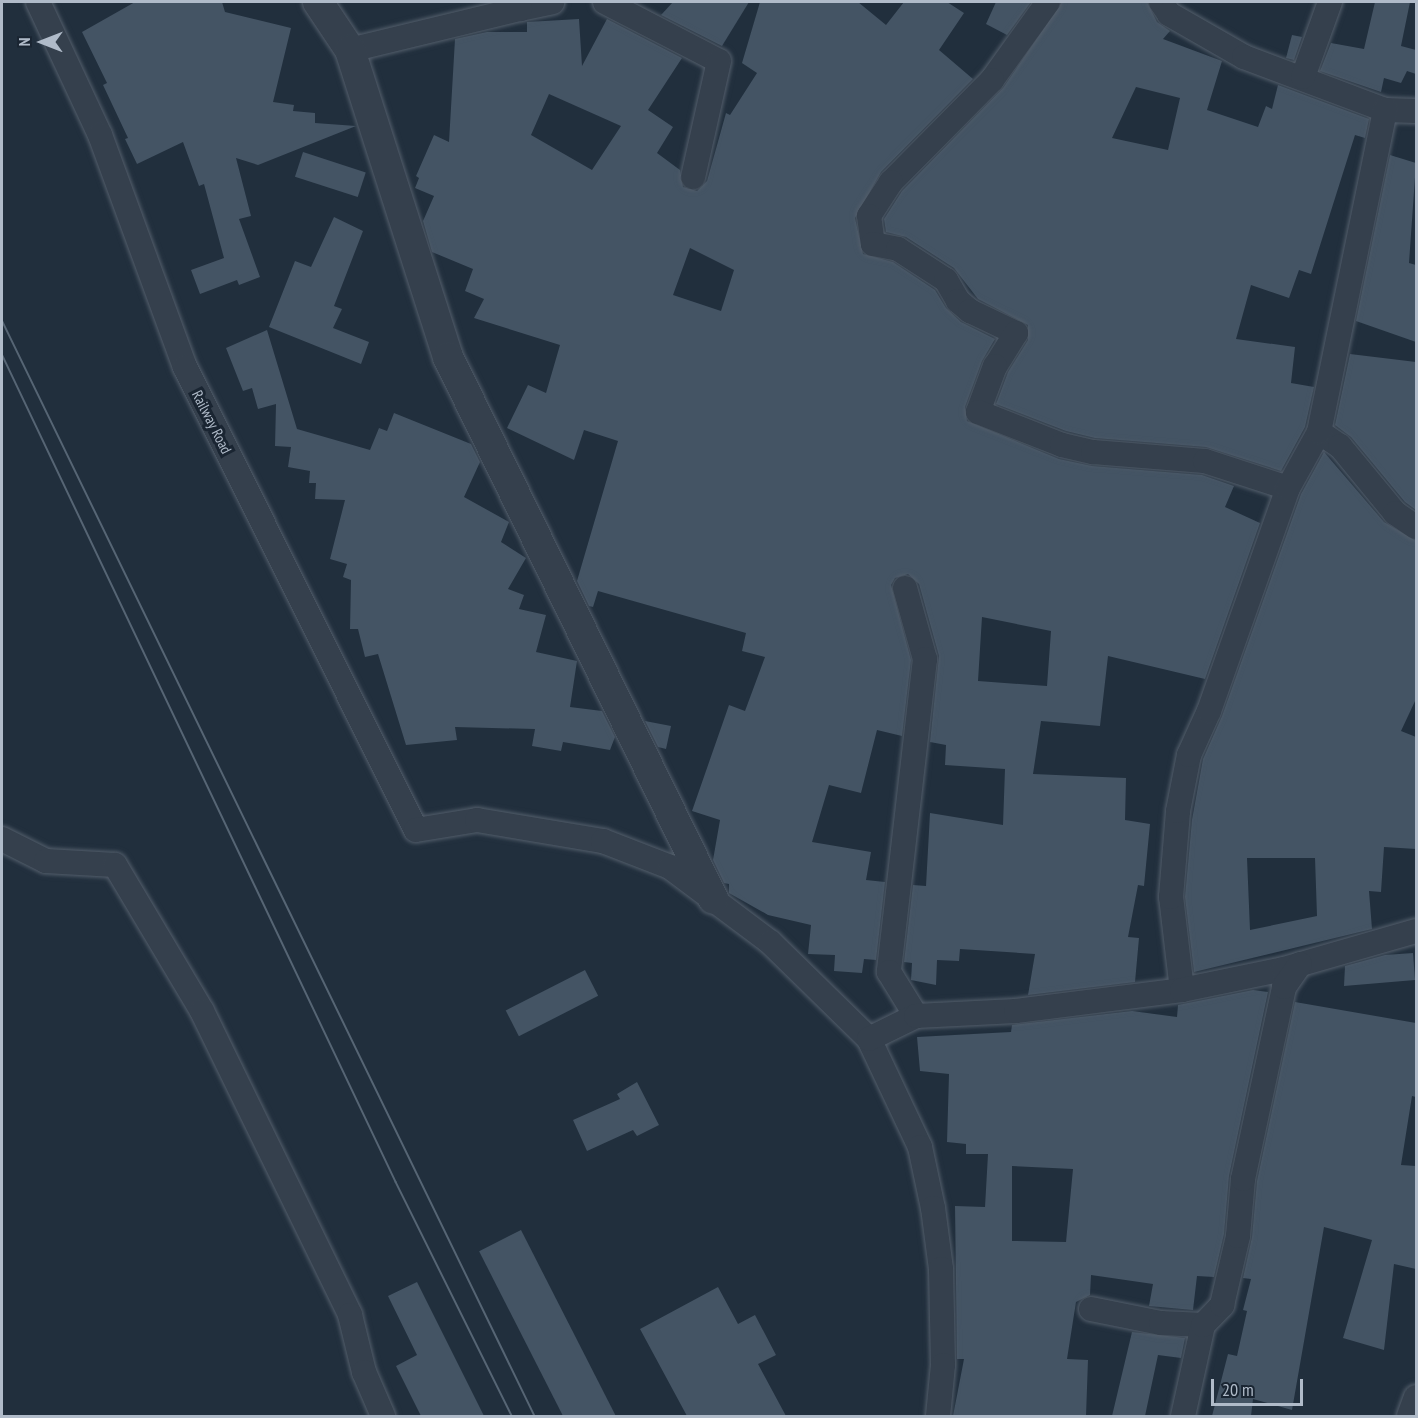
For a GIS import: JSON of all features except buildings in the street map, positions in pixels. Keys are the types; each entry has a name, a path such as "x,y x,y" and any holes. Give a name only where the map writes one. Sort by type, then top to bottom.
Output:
{"street":[{"name":"Railway Road","path":"38,2 99,135 185,367 416,830 477,820 603,841 670,867 713,899"},
{"path":"318,2 350,50 448,357 713,899 770,942 869,1039 920,1147 933,1208 941,1269 943,1365 938,1416"},
{"path":"350,50 516,5 552,2"},
{"path":"605,2 719,61 693,177"},
{"path":"1048,2 992,80 891,182 869,216 873,244 898,249 946,280 958,301 970,310 1016,333 995,366 978,412 1062,445 1093,453 1204,460 1288,488"},
{"path":"1161,2 1169,14 1244,57 1303,77 1385,110 1416,111"},
{"path":"1303,77 1330,2"},
{"path":"1182,990 1171,897 1178,811 1189,755 1209,711 1288,488 1319,432 1385,110"},
{"path":"1319,432 1340,446 1395,513 1416,527"},
{"path":"905,588 925,659 889,972 916,1016"},
{"path":"2,839 46,861 115,865 208,1022 350,1315 364,1372 383,1416"},
{"path":"869,1039 916,1016 1016,1011 1182,990 1300,964 1416,931"},
{"path":"1183,1416 1203,1325 1222,1305 1238,1236 1243,1179 1266,1061 1284,987 1300,964"},
{"path":"1091,1309 1161,1323 1203,1325"},
{"path":"1409,1416 1416,1397"}],"tram line":[{"path":"2,320 535,1416"},
{"path":"2,354 396,1182 512,1416"}]}
